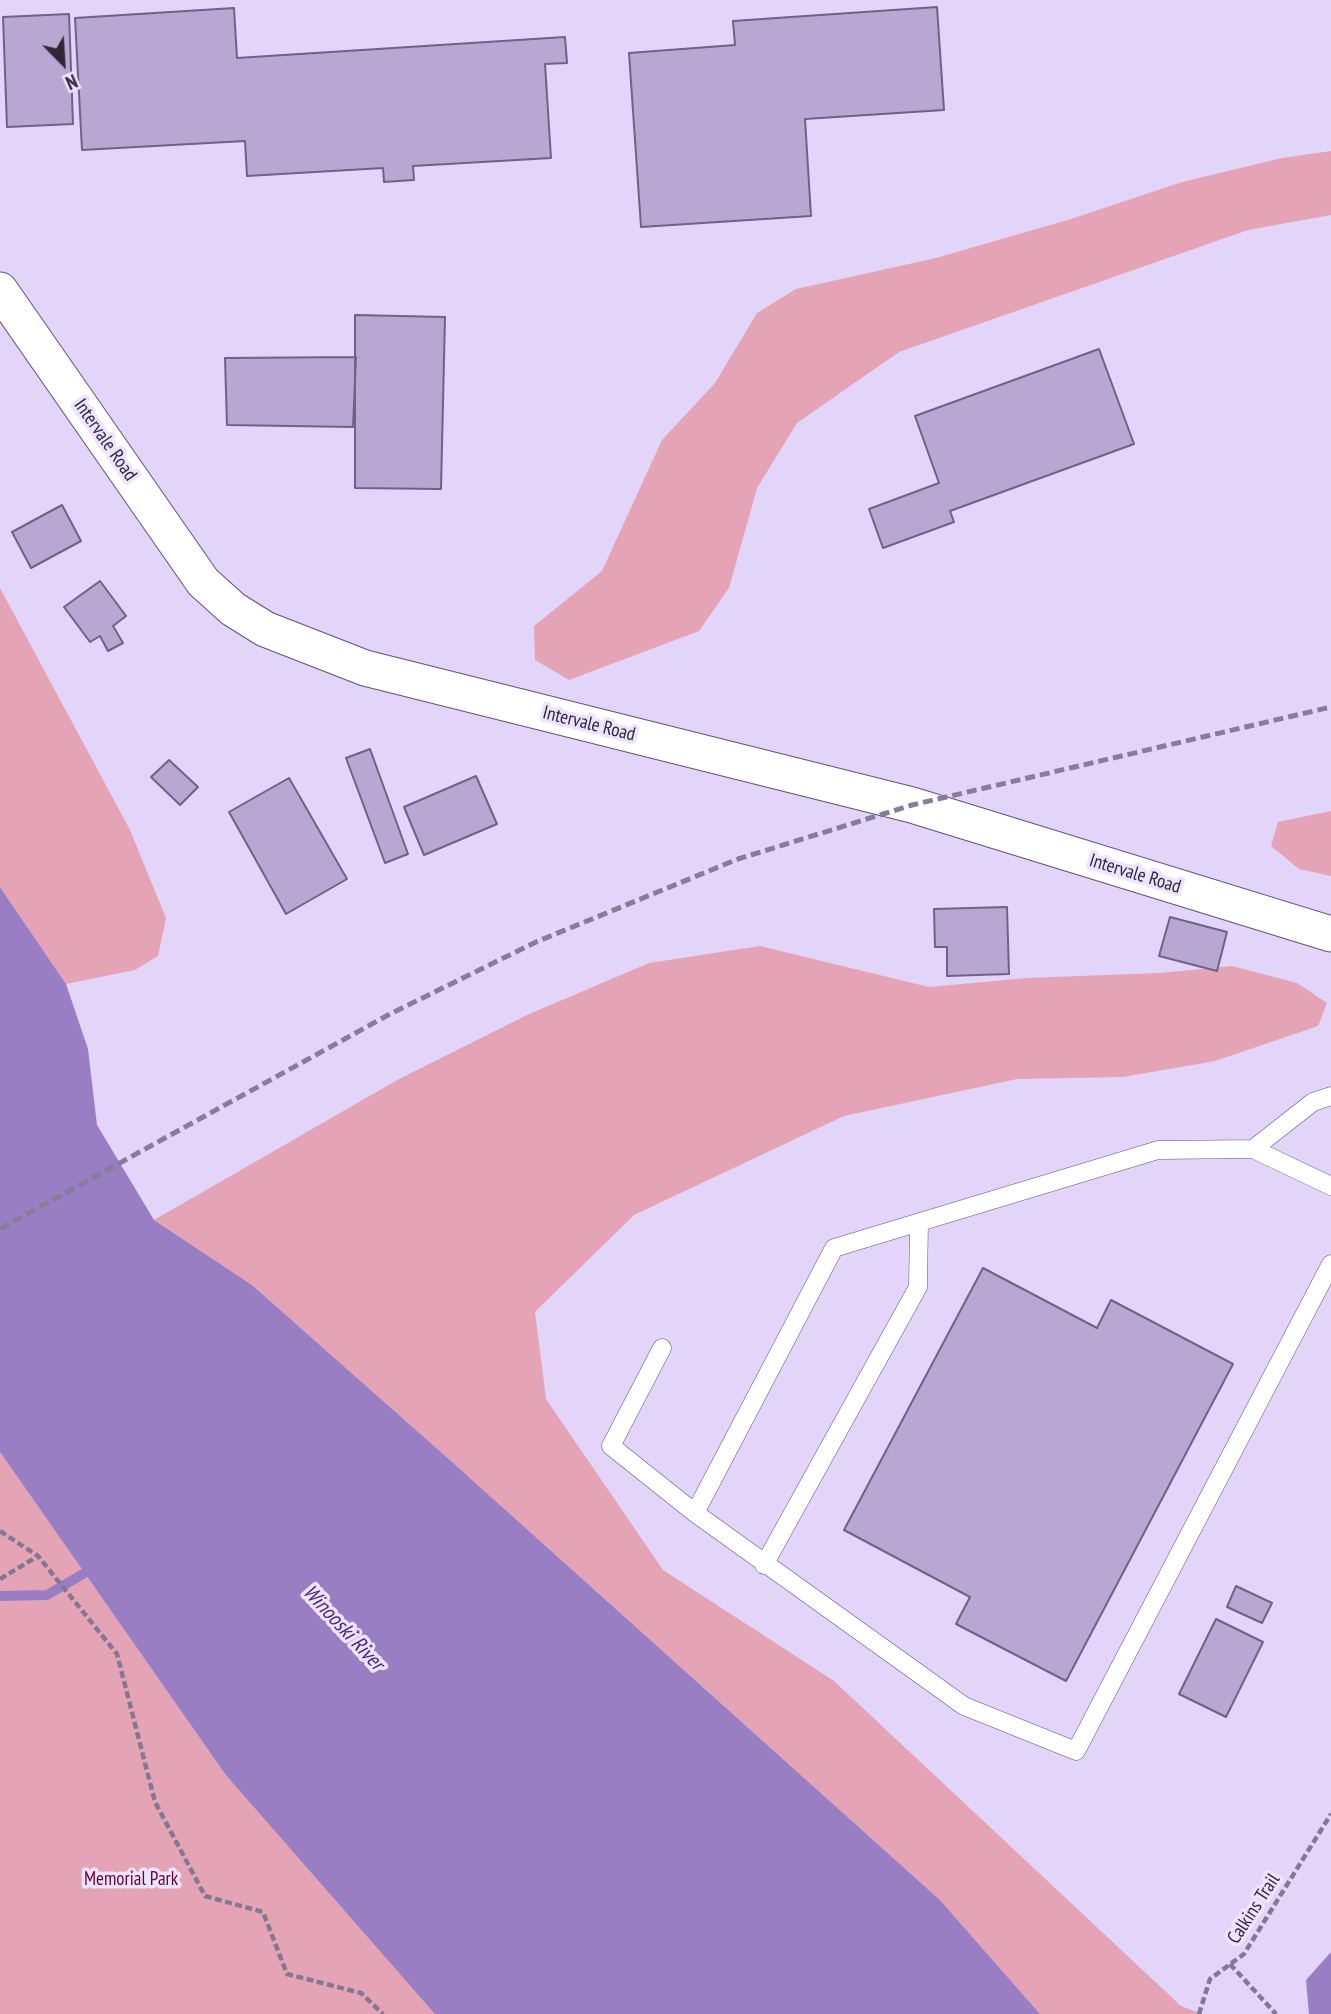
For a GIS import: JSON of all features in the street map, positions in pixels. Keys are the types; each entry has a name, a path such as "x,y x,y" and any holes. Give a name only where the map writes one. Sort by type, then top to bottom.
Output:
{"street":[{"name":"Intervale Road","path":"0,290 203,582 233,609 265,629 365,668 912,805 1331,934"}],"lane":[{"path":"1253,1149 1314,1102 1331,1096"},
{"path":"695,1513 834,1248 1158,1150 1253,1149 1331,1186"},
{"path":"764,1565 918,1287 919,1222"},
{"path":"662,1348 611,1446 764,1565 964,1706 1076,1751 1331,1264"}],"path":[{"path":"0,1531 38,1556 117,1654 155,1802 205,1896 263,1912 287,1974 361,1993 383,2014"},
{"path":"0,1579 38,1556"},
{"name":"Calkins Trail","path":"1199,2014 1210,1979 1244,1954 1331,1814"},
{"path":"1230,1964 1276,2014"}],"green space":[{"path":"1331,151 1331,215 1248,230 899,352 797,423 757,488 729,588 699,631 569,680 535,660 534,626 602,571 662,440 715,383 757,313 796,289 936,258 1071,219 1182,182 1282,158"},
{"path":"0,588 130,830 166,918 158,956 135,970 66,984 0,887"},
{"path":"1331,811 1331,876 1299,869 1271,846 1278,822"},
{"path":"760,946 929,987 1027,978 1159,973 1232,966 1297,983 1327,1003 1318,1026 1215,1061 1123,1077 1017,1079 844,1116 634,1215 535,1312 546,1399 663,1570 834,1681 1181,2006 1202,2014 1040,2014 940,1900 451,1461 252,1285 154,1220 399,1079 527,1015 649,963"},
{"name":"Memorial Park","path":"0,1452 225,1774 484,2014 0,2014"}],"water":[{"name":"Winooski River","path":"0,887 66,984 88,1049 97,1125 154,1220 252,1285 451,1461 940,1900 1040,2014 435,2014 225,1774 0,1452"},
{"path":"1331,1952 1331,2014 1309,2014 1306,1980"}],"building":[{"path":"937,7 944,110 805,119 811,216 641,227 629,53 735,45 733,21"},
{"path":"234,8 237,58 565,37 567,63 545,64 551,158 413,166 414,180 384,182 383,168 247,176 245,141 82,150 75,18"},
{"path":"69,14 73,124 7,127 3,17"},
{"path":"355,315 445,317 441,489 355,488"},
{"path":"1099,349 1134,444 950,511 954,522 883,548 869,509 939,483 915,416"},
{"path":"356,357 353,427 227,425 225,358"},
{"path":"62,505 81,541 31,568 12,532"},
{"path":"100,581 126,616 113,626 123,643 108,651 100,636 90,642 64,607"},
{"path":"370,749 408,854 385,863 346,758"},
{"path":"169,760 198,787 180,805 151,777"},
{"path":"476,776 497,824 424,855 404,807"},
{"path":"289,778 347,879 286,914 229,812"},
{"path":"1007,907 1009,974 947,976 947,947 935,947 934,909"},
{"path":"1170,917 1227,932 1217,971 1159,956"},
{"path":"983,1268 1097,1328 1111,1300 1233,1364 1066,1681 956,1624 970,1597 844,1530"},
{"path":"1236,1586 1272,1603 1262,1623 1227,1607"},
{"path":"1216,1619 1263,1642 1226,1717 1179,1694"}],"waterway":[{"path":"0,1596 47,1595 95,1567"}],"railway":[{"path":"0,1229 390,1014 536,942 738,859 912,805 1331,707"}]}
